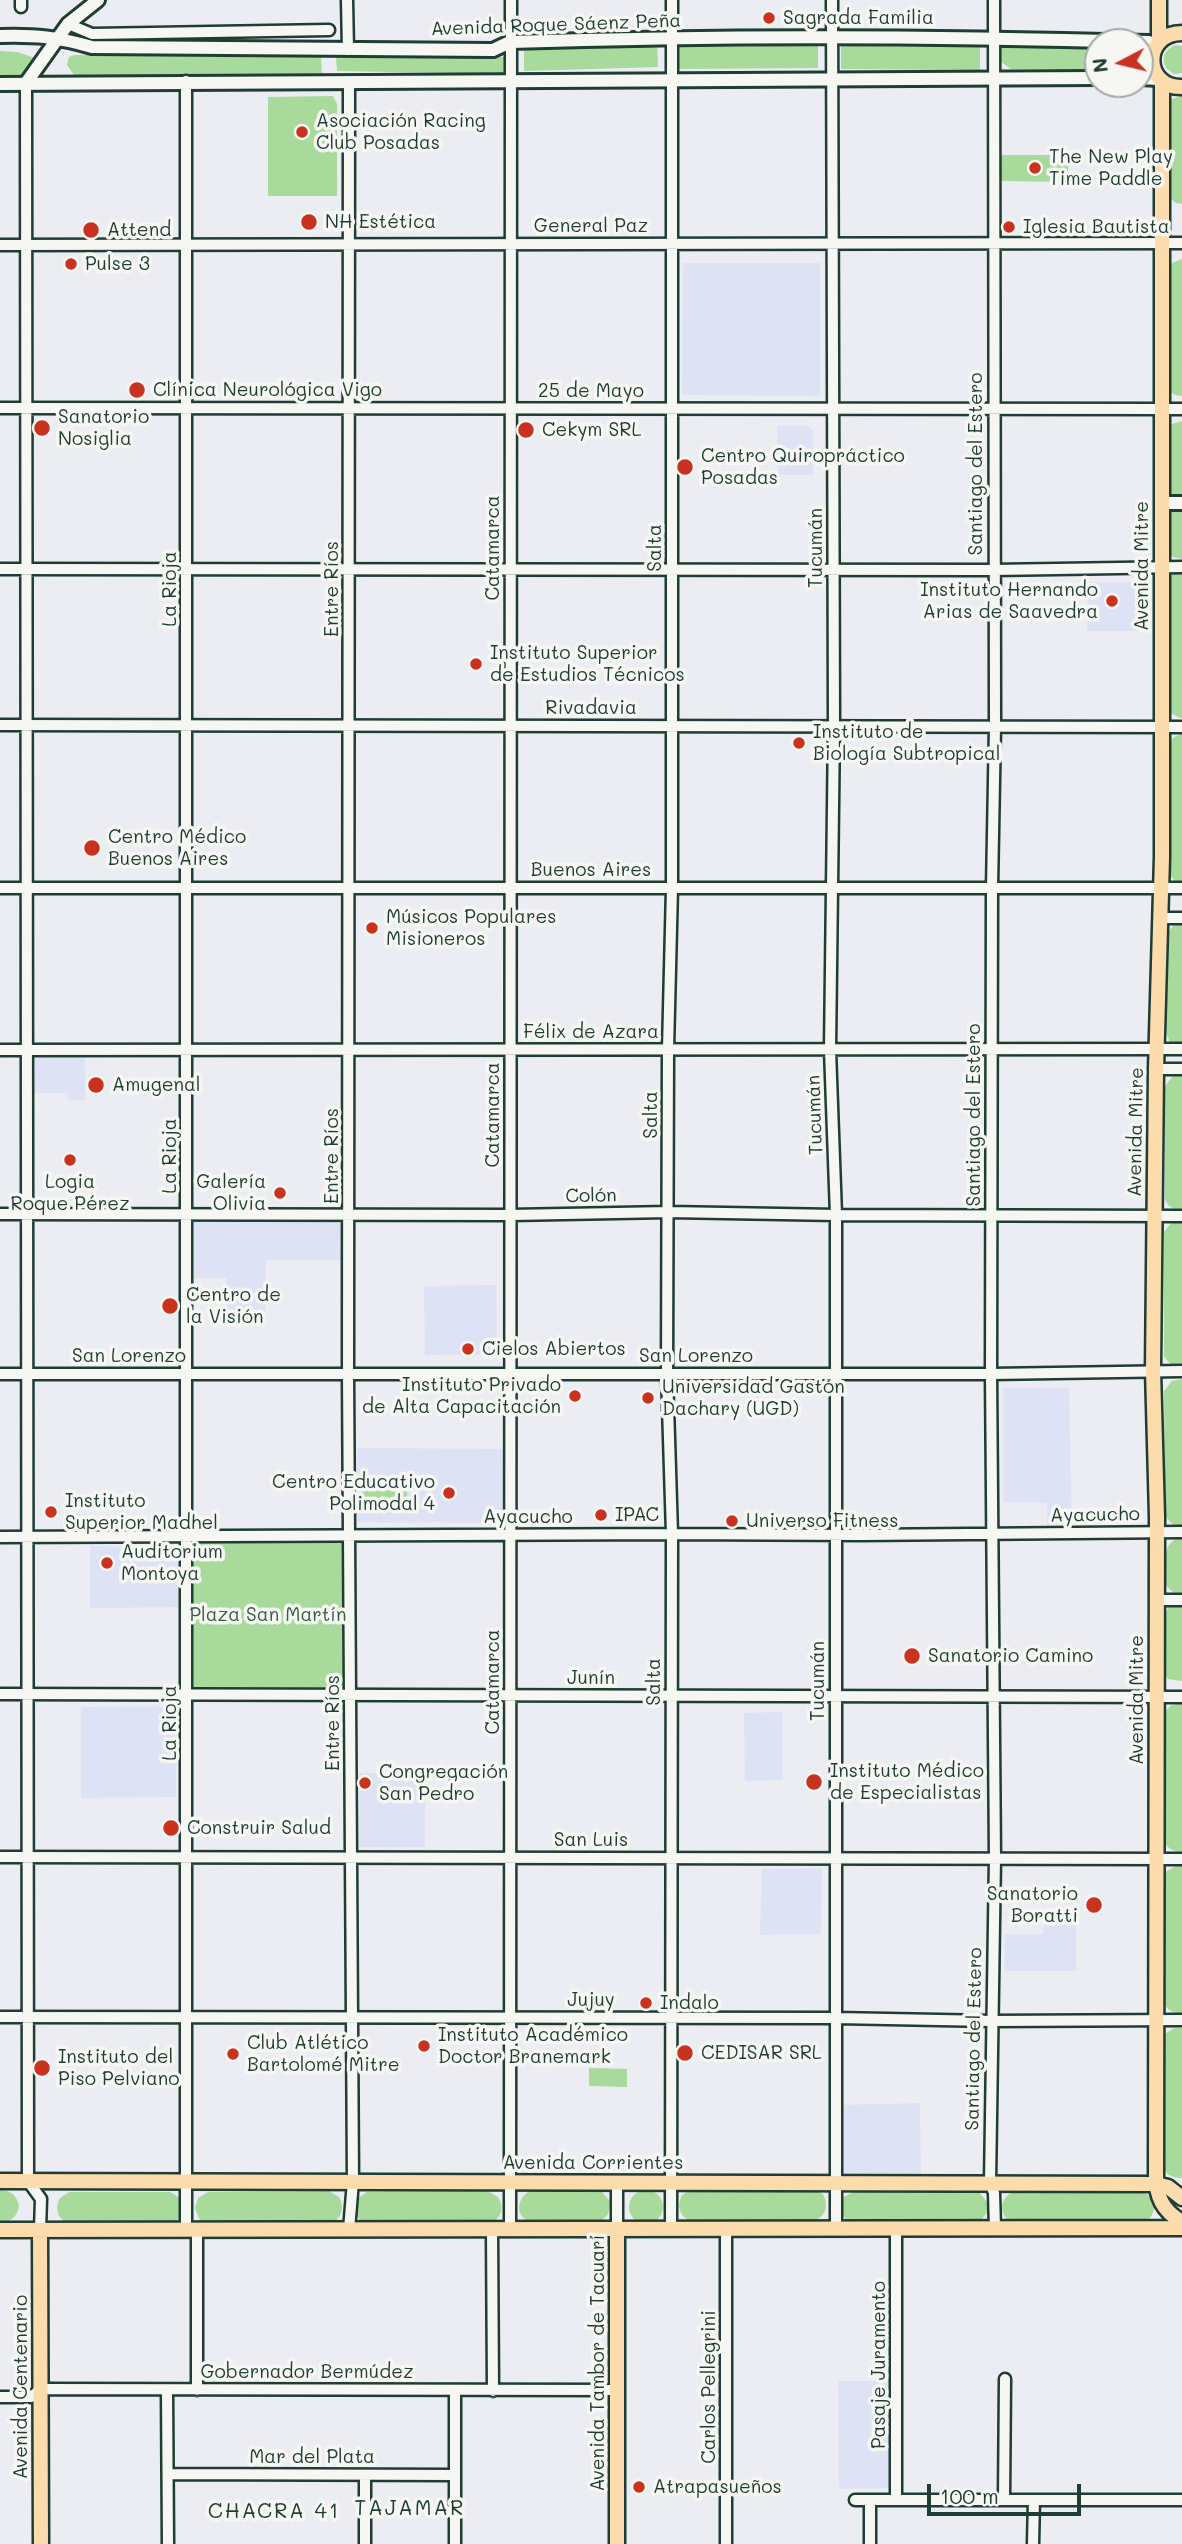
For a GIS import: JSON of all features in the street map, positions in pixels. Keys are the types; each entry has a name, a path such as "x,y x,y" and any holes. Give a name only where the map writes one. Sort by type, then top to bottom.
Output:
{"main road":[{"path":"26,83 68,24 98,0"},
{"name":"Avenida Mitre","path":"1156,2184 1157,1531 1153,1370 1156,1069 1161,918 1162,243 1160,80 1153,68 1152,59 1158,43 1159,0"},
{"path":"1158,43 1171,34 1182,33"},
{"name":"Avenida Roque Sáenz Peña","path":"0,36 59,37 92,47 348,50 493,50 510,42 832,36 994,37 1158,43"},
{"path":"0,84 994,76 1084,78"},
{"path":"1154,79 1182,87"},
{"path":"1162,503 1182,503"},
{"name":"Avenida Corrientes","path":"0,2181 1156,2184 1168,2187 1182,2198"},
{"path":"1156,2184 1163,2206 1182,2222"},
{"path":"0,2230 1182,2228"},
{"name":"Avenida Centenario","path":"40,2230 41,2544"},
{"name":"Avenida Tambor de Tacuarí","path":"617,2230 617,2544"}],"street":[{"path":"347,0 348,50"},
{"name":"Catamarca","path":"510,2230 511,0"},
{"name":"Salta","path":"671,2229 672,1534 667,1374 668,1049 672,888 672,0"},
{"name":"Tucumán","path":"832,0 834,726 830,1050 836,1215 836,2229"},
{"name":"Santiago del Estero","path":"994,0 995,726 991,1374 995,1858 990,2183 994,2193 995,2229"},
{"path":"68,24 92,34 330,30"},
{"name":"La Rioja","path":"186,81 186,2181 192,2230 197,2390"},
{"name":"Entre Ríos","path":"349,82 348,1373 354,2181 349,2230"},
{"path":"26,83 28,2181 41,2199 40,2230"},
{"name":"General Paz","path":"0,245 1182,243"},
{"name":"25 de Mayo","path":"0,408 1182,409"},
{"path":"0,569 993,570 1182,567"},
{"name":"Rivadavia","path":"0,725 1182,727"},
{"name":"Buenos Aires","path":"0,888 1182,888"},
{"path":"1161,918 1182,918"},
{"name":"Félix de Azara","path":"0,1050 1182,1049"},
{"path":"1156,1069 1182,1069"},
{"name":"Colón","path":"0,1214 511,1215 669,1212 1182,1216"},
{"name":"San Lorenzo","path":"0,1374 991,1374 1182,1371"},
{"name":"Ayacucho","path":"0,1537 1182,1532"},
{"path":"1157,1600 1182,1600"},
{"name":"Junín","path":"0,1694 835,1694 1182,1697"},
{"name":"San Luis","path":"0,1857 1182,1859"},
{"name":"Jujuy","path":"0,2017 1182,2020"},
{"name":"Avenida Tambor de Tacuarí","path":"617,2182 617,2230"},
{"name":"Carlos Pellegrini","path":"726,2229 726,2544"},
{"path":"492,2230 492,2391"},
{"name":"Pasaje Juramento","path":"896,2230 896,2500"},
{"path":"1004,2379 1004,2500"},
{"name":"Gobernador Bermúdez","path":"0,2397 31,2397 41,2389 617,2390"},
{"path":"167,2390 168,2544"},
{"path":"455,2390 456,2544"},
{"name":"Mar del Plata","path":"168,2474 455,2475"},
{"path":"365,2475 365,2544"},
{"path":"855,2500 1182,2500"},
{"path":"870,2500 870,2544"},
{"path":"1033,2544 1034,2500"}],"shaded area":[{"path":"683,263 820,263 820,396 682,395"},
{"path":"806,425 813,431 813,475 778,475 777,426"},
{"name":"Instituto Hernando Arias de Saavedra","path":"1088,582 1129,582 1136,589 1137,631 1087,631"},
{"path":"34,1055 85,1055 85,1100 68,1100 67,1093 34,1093"},
{"path":"193,1214 344,1214 344,1260 266,1260 265,1313 226,1313 226,1278 193,1278"},
{"path":"496,1285 497,1354 425,1355 424,1286"},
{"path":"1003,1388 1069,1388 1072,1525 1047,1525 1047,1503 1003,1502"},
{"path":"357,1448 503,1449 503,1523 357,1522"},
{"path":"90,1546 182,1547 182,1607 90,1608"},
{"path":"175,1706 176,1797 81,1798 81,1707"},
{"path":"782,1712 783,1780 745,1781 744,1713"},
{"path":"359,1773 425,1773 425,1847 359,1847"},
{"path":"822,1868 821,1934 760,1935 762,1869"},
{"path":"1044,1923 1076,1923 1076,1971 1005,1971 1005,1934 1043,1934"},
{"path":"920,2103 921,2177 840,2178 838,2105"},
{"path":"838,2381 890,2381 891,2488 839,2489"}],"green space":[{"path":"657,42 658,67 524,71 524,46"},
{"path":"841,42 980,43 980,70 841,69"},
{"path":"1011,42 1084,43 1084,70 1011,69 1000,61 1001,45"},
{"path":"818,44 818,68 678,69 678,45"},
{"path":"1175,45 1182,46 1182,73 1174,74 1166,68 1164,58 1168,49"},
{"path":"0,51 17,52 38,59 25,79 0,79"},
{"path":"321,54 322,77 74,75 67,65 69,57 74,55"},
{"path":"336,57 504,57 504,74 337,71"},
{"path":"1182,95 1182,204 1167,196 1168,101"},
{"name":"Asociación Racing Club Posadas","path":"333,96 337,104 337,196 268,196 268,97"},
{"name":"The New Play Time Paddle","path":"1001,155 1068,155 1068,182 1001,181"},
{"path":"1182,259 1182,396 1173,393 1166,385 1169,267"},
{"path":"1182,421 1182,498 1174,496 1167,488 1168,428"},
{"path":"1182,509 1182,559 1168,553 1167,515"},
{"path":"1182,570 1180,718 1169,712 1168,577"},
{"path":"1182,734 1182,883 1175,881 1166,871 1166,747 1174,737"},
{"path":"1182,923 1182,1047 1171,1045 1165,1030 1165,936 1173,926"},
{"path":"1182,1074 1180,1212 1169,1206 1165,1200 1165,1086 1173,1076"},
{"path":"1182,1220 1182,1368 1172,1365 1164,1356 1164,1232 1172,1222"},
{"path":"1182,1379 1182,1527 1172,1524 1165,1515 1164,1391 1172,1381"},
{"path":"407,1485 407,1510 363,1511 363,1486"},
{"name":"Plaza San Martín","path":"190,1537 348,1538 347,1693 189,1692"},
{"path":"1182,1537 1182,1595 1174,1593 1165,1583 1165,1555 1170,1544"},
{"path":"1182,1603 1182,1681 1168,1679 1163,1672 1163,1615 1171,1605"},
{"path":"1182,1704 1182,1852 1171,1849 1163,1840 1162,1716 1170,1706"},
{"path":"1182,1866 1182,2014 1170,2011 1162,2002 1162,1878 1165,1872"},
{"path":"1174,2028 1182,2028 1182,2178 1168,2174 1161,2162 1162,2041 1165,2034"},
{"path":"589,2068 627,2069 627,2087 589,2086"},
{"path":"692,2189 813,2189 823,2194 826,2207 821,2217 813,2221 692,2222 682,2214 679,2204 682,2195"},
{"path":"0,2190 13,2194 19,2206 13,2218 4,2222 0,2222"},
{"path":"532,2190 597,2190 609,2200 610,2208 606,2217 597,2222 551,2224 528,2221 523,2218 519,2209 521,2200"},
{"path":"646,2190 658,2195 663,2207 658,2219 646,2224 634,2219 629,2207 634,2195"},
{"path":"329,2191 339,2197 342,2209 337,2219 329,2224 208,2224 199,2219 195,2208 198,2198 208,2192"},
{"path":"488,2191 498,2197 501,2209 501,2213 489,2224 368,2224 360,2220 355,2210 358,2198 367,2192"},
{"path":"1015,2191 1141,2191 1151,2197 1155,2207 1147,2221 1010,2222 1002,2205 1006,2197"},
{"path":"69,2192 170,2192 180,2199 183,2208 180,2217 171,2224 70,2224 60,2217 57,2210 60,2198"},
{"path":"853,2192 980,2193 987,2202 987,2213 980,2221 849,2222 841,2211 844,2197"}],"place":[{"name":"Sagrada Familia","path":"769,18"},
{"name":"Asociación Racing Club Posadas","path":"302,132"},
{"name":"The New Play Time Paddle","path":"1035,168"},
{"name":"NH Estética","path":"309,222"},
{"name":"Iglesia Bautista","path":"1009,227"},
{"name":"Attend","path":"91,230"},
{"name":"Pulse 3","path":"71,264"},
{"name":"Clínica Neurológica Vigo","path":"137,390"},
{"name":"Sanatorio Nosiglia","path":"42,428"},
{"name":"Cekym SRL","path":"526,430"},
{"name":"Centro Quiropráctico Posadas","path":"685,467"},
{"name":"Instituto Hernando Arias de Saavedra","path":"1112,601"},
{"name":"Instituto Superior de Estudios Técnicos","path":"476,664"},
{"name":"Instituto de Biología Subtropical","path":"799,743"},
{"name":"Centro Médico Buenos Aires","path":"92,848"},
{"name":"Músicos Populares Misioneros","path":"372,928"},
{"name":"Amugenal","path":"96,1085"},
{"name":"Logia Roque Pérez","path":"70,1160"},
{"name":"Galería Olivia","path":"280,1193"},
{"name":"Centro de la Visión","path":"170,1306"},
{"name":"Cielos Abiertos","path":"468,1349"},
{"name":"Instituto Privado de Alta Capacitación","path":"575,1396"},
{"name":"Universidad Gastón Dachary (UGD)","path":"648,1398"},
{"name":"Centro Educativo Polimodal 4","path":"449,1493"},
{"name":"Instituto Superior Madhel","path":"51,1512"},
{"name":"IPAC","path":"601,1515"},
{"name":"Universo Fitness","path":"732,1521"},
{"name":"Auditorium Montoya","path":"107,1563"},
{"name":"Sanatorio Camino","path":"912,1656"},
{"name":"Instituto Médico de Especialistas","path":"814,1782"},
{"name":"Congregación San Pedro","path":"365,1783"},
{"name":"Construir Salud","path":"171,1828"},
{"name":"Sanatorio Boratti","path":"1094,1905"},
{"name":"Indalo","path":"646,2003"},
{"name":"Instituto Académico Doctor Branemark","path":"424,2046"},
{"name":"CEDISAR SRL","path":"685,2053"},
{"name":"Club Atlético Bartolomé Mitre","path":"233,2054"},
{"name":"Instituto del Piso Pelviano","path":"42,2068"},
{"name":"Atrapasueños","path":"639,2487"}],"district":[{"name":"TAJAMAR","path":"410,2509"},
{"name":"CHACRA 41","path":"274,2512"}]}
